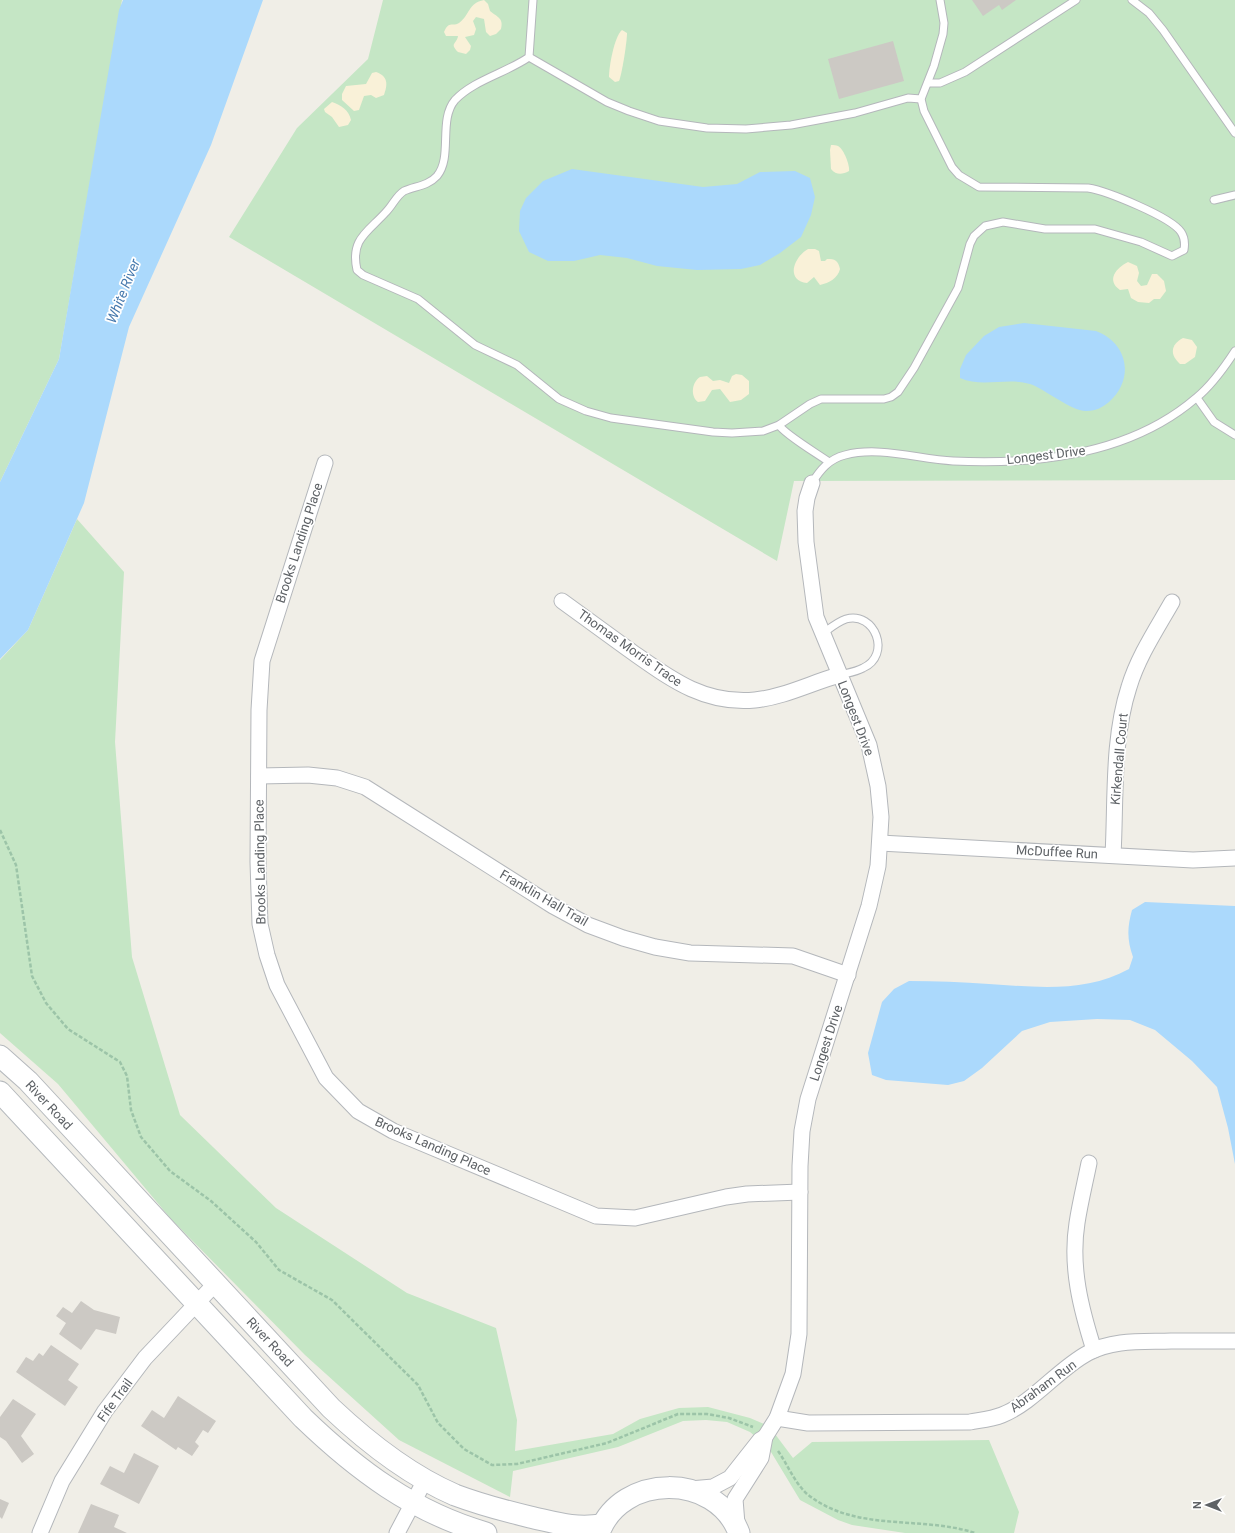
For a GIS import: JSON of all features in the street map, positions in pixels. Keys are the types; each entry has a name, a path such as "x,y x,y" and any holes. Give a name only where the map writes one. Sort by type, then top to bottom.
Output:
{"main road":[{"name":"River Road","path":"0,1056 28,1081 215,1284 331,1408 357,1433 425,1480 454,1494 519,1514 582,1528 600,1529"},
{"name":"River Road","path":"0,1092 196,1304 303,1418 331,1445 361,1469 412,1504 441,1517 486,1533"},
{"path":"600,1529 621,1503 647,1490 661,1487 690,1489 705,1496 718,1504 729,1516 739,1531"}],"street":[{"name":"Brooks Landing Place","path":"325,464 262,661 259,710 258,862 260,924 267,955 281,992 326,1078 358,1111 393,1131 596,1216 635,1218 726,1197 747,1194 800,1192"},
{"name":"Longest Drive","path":"739,1531 734,1498 761,1458 765,1438 777,1418 793,1374 799,1334 802,1131 808,1099 869,906 878,866 880,843 881,817 878,786 869,744 818,624 814,604 806,542 805,511 807,498 812,483"},
{"name":"Thomas Morris Trace","path":"562,601 674,680 704,695 731,701 756,700 783,695 839,675"},
{"name":"Kirkendall Court","path":"1113,855 1119,734 1122,712 1138,662 1172,602"},
{"name":"Franklin Hall Trail","path":"259,776 308,776 338,778 365,787 553,906 588,925 623,938 655,947 690,953 793,956 848,975"},
{"name":"McDuffee Run","path":"880,843 1193,860 1235,858"},
{"path":"1089,1163 1077,1223 1075,1246 1079,1295 1094,1350"},
{"name":"Fife Trail","path":"40,1533 62,1481 105,1411 145,1358 215,1284"},
{"name":"Abraham Run","path":"777,1418 808,1424 970,1422 988,1419 1004,1414 1022,1403 1076,1361 1094,1350 1105,1346 1127,1342 1235,1340"},
{"name":"Longest Drive","path":"690,1489 713,1487 730,1478 760,1440 765,1438"},
{"path":"397,1533 425,1480"}],"lane":[{"path":"529,57 533,0"},
{"path":"529,57 472,88 454,102 447,122 443,163 438,176 424,185 409,189 398,196 387,211 367,230 361,238 355,253 357,270 363,275 418,299 476,345 517,365 559,399 586,411 623,420 732,433 764,431 780,425 810,404 821,399 884,399 891,397 898,392 914,368 958,288 970,244 974,236 985,226 1003,222 1045,229 1095,229 1141,242 1172,256 1178,255 1184,250 1185,243 1182,233 1175,226 1133,204 1100,190 1088,188 991,188 970,183 959,175 952,167 924,111 922,99 943,34 944,23 940,0"},
{"path":"928,83 945,81 965,72 1076,0"},
{"path":"1132,0 1149,13 1163,30 1235,133"},
{"path":"529,57 607,102 629,111 659,120 707,128 746,129 791,125 855,113 908,98 922,99"},
{"path":"1214,200 1235,195"},
{"name":"Longest Drive","path":"812,483 821,468 829,462 843,455 856,452 953,461 1007,461 1076,453 1113,443 1149,430 1168,419 1196,398 1219,374 1235,351"},
{"path":"1196,398 1214,422 1235,434"},
{"path":"780,425 786,433 811,448 829,462"},
{"path":"822,634 845,619 857,618 869,623 879,638 878,652 873,660 864,668 839,675"}],"path":[{"path":"0,830 16,865 32,976 46,1003 68,1029 120,1062 127,1076 131,1110 141,1137 170,1171 211,1201 256,1242 279,1270 332,1300 418,1385 438,1423 464,1449 492,1465 517,1464 607,1443 678,1414 707,1414 729,1418 748,1424 774,1445 798,1483 807,1494 837,1513 880,1523 946,1527 975,1533"}],"green space":[{"path":"0,0 122,0 59,359 0,482"},
{"path":"383,0 1235,0 1235,480 794,481 777,561 229,237 297,128 368,59"},
{"path":"77,519 124,572 115,742 132,957 180,1115 276,1208 407,1293 496,1328 517,1420 515,1451 613,1434 640,1419 679,1408 708,1407 750,1418 769,1426 793,1458 812,1442 989,1440 1019,1512 1014,1533 905,1533 852,1525 838,1520 800,1500 768,1447 750,1432 727,1422 706,1420 683,1421 618,1447 513,1471 510,1497 399,1440 305,1355 171,1219 58,1084 0,1033 0,660 28,630"}],"sand":[{"path":"484,0 488,4 490,11 501,20 501,29 496,34 490,36 486,32 484,19 476,17 473,21 476,29 474,35 465,37 471,46 470,50 466,54 458,52 454,45 458,36 446,36 444,32 446,28 449,25 459,23 463,20 472,6"},
{"path":"622,30 627,33 623,65 619,81 615,82 609,77 610,66 614,45"},
{"path":"376,72 385,78 386,87 384,95 376,98 371,95 364,96 359,110 354,111 342,100 342,94 346,86 366,84 372,73"},
{"path":"332,102 341,106 348,113 351,120 348,125 339,127 332,117 325,112 324,109"},
{"path":"831,145 838,146 842,150 848,162 849,171 839,174 831,169"},
{"path":"808,249 815,249 819,251 821,261 830,259 837,262 840,269 839,272 827,283 820,285 814,277 807,283 796,278 794,268 796,262"},
{"path":"1128,262 1137,266 1139,273 1137,281 1141,286 1147,285 1152,274 1157,274 1164,281 1166,291 1160,299 1154,299 1149,303 1138,302 1131,298 1128,289 1120,290 1116,286 1113,278 1114,274"},
{"path":"1183,338 1192,340 1197,347 1195,357 1185,364 1180,364 1174,357 1173,350 1176,344"},
{"path":"736,374 742,375 749,381 749,394 741,400 730,402 720,389 712,390 705,401 698,402 695,399 693,389 695,382 700,377 707,376 713,381 720,380 729,383 732,376"}],"water":[{"name":"White River","path":"123,0 263,0 211,145 129,327 84,503 28,630 0,659 0,482 59,359 119,10"},
{"path":"572,169 703,187 737,184 760,172 795,171 810,178 815,197 811,215 801,237 780,253 760,265 741,269 697,270 657,266 627,258 600,255 574,261 548,261 529,252 519,231 520,211 526,198 543,181"},
{"path":"1024,323 1096,331 1107,337 1115,344 1121,353 1124,362 1125,373 1117,393 1102,407 1087,411 1074,408 1030,384 1021,382 977,382 960,378 960,369 966,355 984,336 999,327"},
{"path":"1145,902 1235,906 1235,1164 1228,1128 1217,1087 1192,1061 1155,1030 1130,1020 1097,1019 1050,1022 1022,1031 982,1068 964,1081 948,1085 886,1080 872,1075 868,1053 882,1002 894,989 909,981 1060,987 1096,982 1113,977 1129,969 1133,957 1129,939 1130,916 1132,910"}],"building":[{"path":"972,0 1016,0 1002,10 999,5 983,16"},
{"path":"893,41 904,81 839,99 828,59"},
{"path":"81,1301 94,1310 120,1317 116,1334 96,1329 81,1350 59,1334 66,1323 56,1316 63,1307 72,1313"},
{"path":"51,1345 79,1364 68,1380 78,1387 65,1406 16,1372 26,1357 33,1361 39,1353 43,1356"},
{"path":"178,1396 216,1421 208,1433 203,1430 195,1442 199,1446 192,1456 178,1447 176,1450 141,1426 152,1410 164,1418"},
{"path":"13,1399 36,1414 21,1436 34,1454 22,1463 6,1441 0,1437 0,1417"},
{"path":"134,1453 159,1466 139,1504 100,1484 110,1466 124,1473"},
{"path":"0,1499 9,1503 2,1519 0,1517"},
{"path":"91,1504 119,1515 114,1527 127,1533 78,1533"}]}
